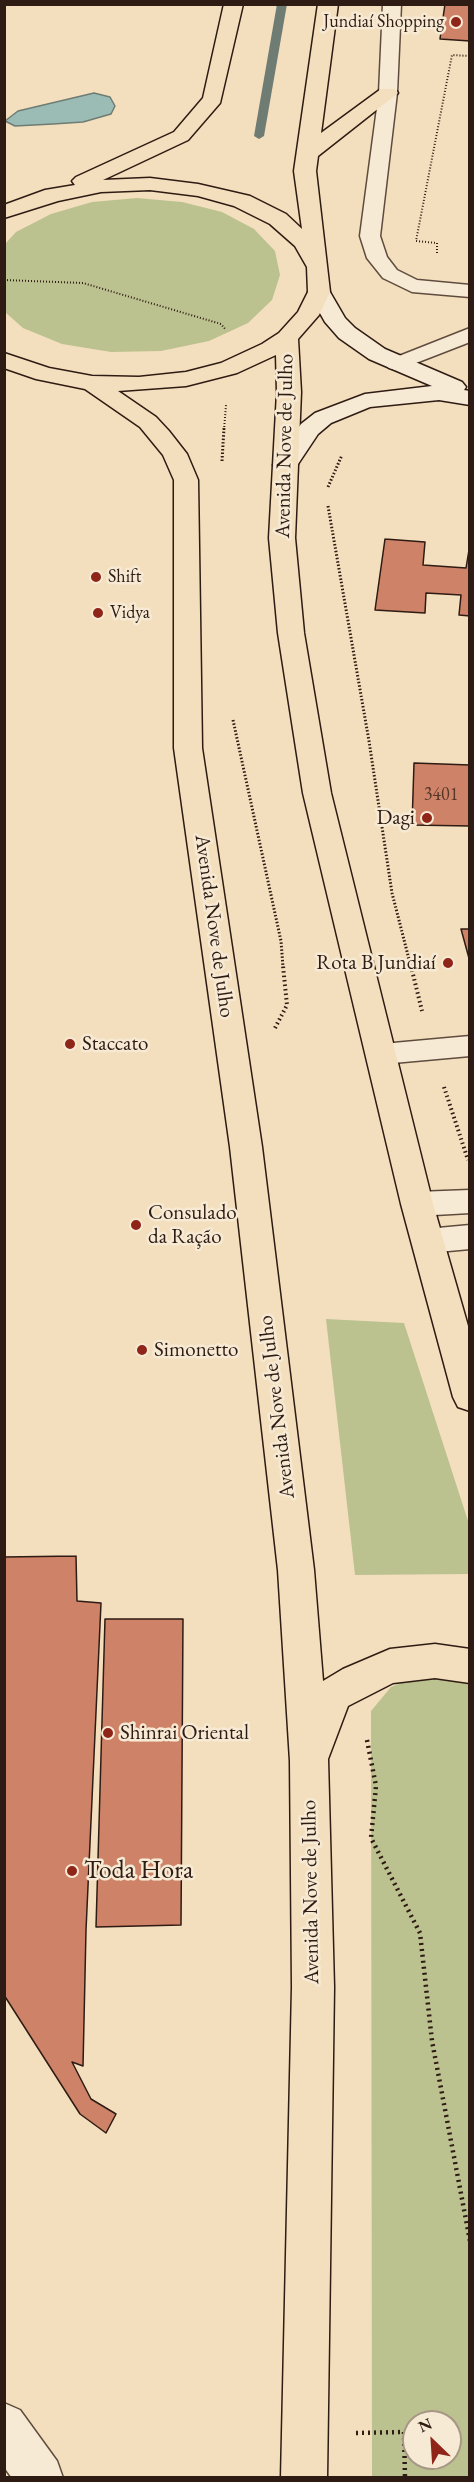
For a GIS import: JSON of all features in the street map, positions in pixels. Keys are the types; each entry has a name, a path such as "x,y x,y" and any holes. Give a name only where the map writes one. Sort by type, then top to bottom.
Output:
{"main road":[{"path":"6,211 53,195 181,136 213,99 234,4"},
{"path":"4,360 44,374 92,382 139,384 174,380 229,368 250,359 287,338 308,315 319,292 318,267 305,171 328,4"},
{"path":"307,154 349,120 388,93"},
{"path":"53,195 100,186 150,184 198,190 231,198 278,219 304,242 318,267"},
{"name":"Avenida Nove de Julho","path":"287,338 289,392 282,538 291,633 317,793 417,1203 470,1397"},
{"name":"Avenida Nove de Julho","path":"92,382 154,429 175,454 186,480 188,748 248,1159 296,1570 309,1761 313,1987 304,2478"},
{"path":"309,1761 333,1695 356,1681 390,1666 435,1661 470,1666"}],"street":[{"path":"319,292 336,322 347,333 396,363 470,393"},
{"path":"285,465 309,429 316,423 365,401 421,393 439,393 470,398"},
{"path":"4,2426 40,2478"}],"lane":[{"path":"392,4 388,93 370,236 377,258 390,274 412,286 433,290 470,291"},
{"path":"396,363 470,334"},
{"path":"382,1054 470,1046"},
{"path":"417,1203 470,1201"},
{"path":"427,1241 470,1237"}],"path":[{"path":"433,290 438,243 416,241 452,55 470,56"},
{"path":"4,280 83,283 221,324 250,359"},
{"path":"222,472 229,368"},
{"path":"326,493 365,401"},
{"path":"328,505 369,741 392,892 431,1049 470,1164"},
{"path":"231,713 281,941 287,1005 272,1034"},
{"path":"356,1681 376,1786 371,1839 420,1933 432,2041 458,2168 470,2241"},
{"path":"304,2433 404,2432 405,2478"}],"green space":[{"path":"137,198 182,202 222,212 254,229 275,251 280,275 272,300 248,323 209,341 161,351 111,352 62,344 23,328 5,312 5,244 16,232 51,214 92,202"},
{"path":"326,1319 404,1323 469,1524 469,1574 355,1575"},
{"path":"421,1674 469,1674 469,2477 372,2477 371,1711 391,1687"}],"water":[{"path":"94,93 110,97 115,106 111,114 83,122 53,124 15,126 5,121 18,111"}],"building":[{"name":"Jundiaí Shopping","path":"445,4 470,4 470,41 440,39"},
{"path":"385,539 425,542 423,565 466,568 470,544 470,616 459,615 461,595 426,593 425,613 375,610"},
{"path":"414,763 470,765 470,826 412,825"},
{"path":"461,929 470,929 470,962"},
{"path":"76,1556 77,1601 101,1603 86,1930 83,2066 72,2062 91,2099 116,2114 106,2133 80,2114 4,1995 4,1557"},
{"path":"105,1619 183,1619 181,1925 96,1927"}],"waterway":[{"path":"259,136 282,4"}],"place":[{"name":"Jundiaí Shopping","path":"456,22"},
{"name":"Shift","path":"96,577"},
{"name":"Vidya","path":"98,613"},
{"name":"Dagi","path":"427,818"},
{"name":"Rota B Jundiaí","path":"448,963"},
{"name":"Staccato","path":"70,1044"},
{"name":"Consulado da Ração","path":"136,1225"},
{"name":"Simonetto","path":"142,1350"},
{"name":"Shinrai Oriental","path":"108,1733"},
{"name":"Toda Hora","path":"72,1871"}]}
